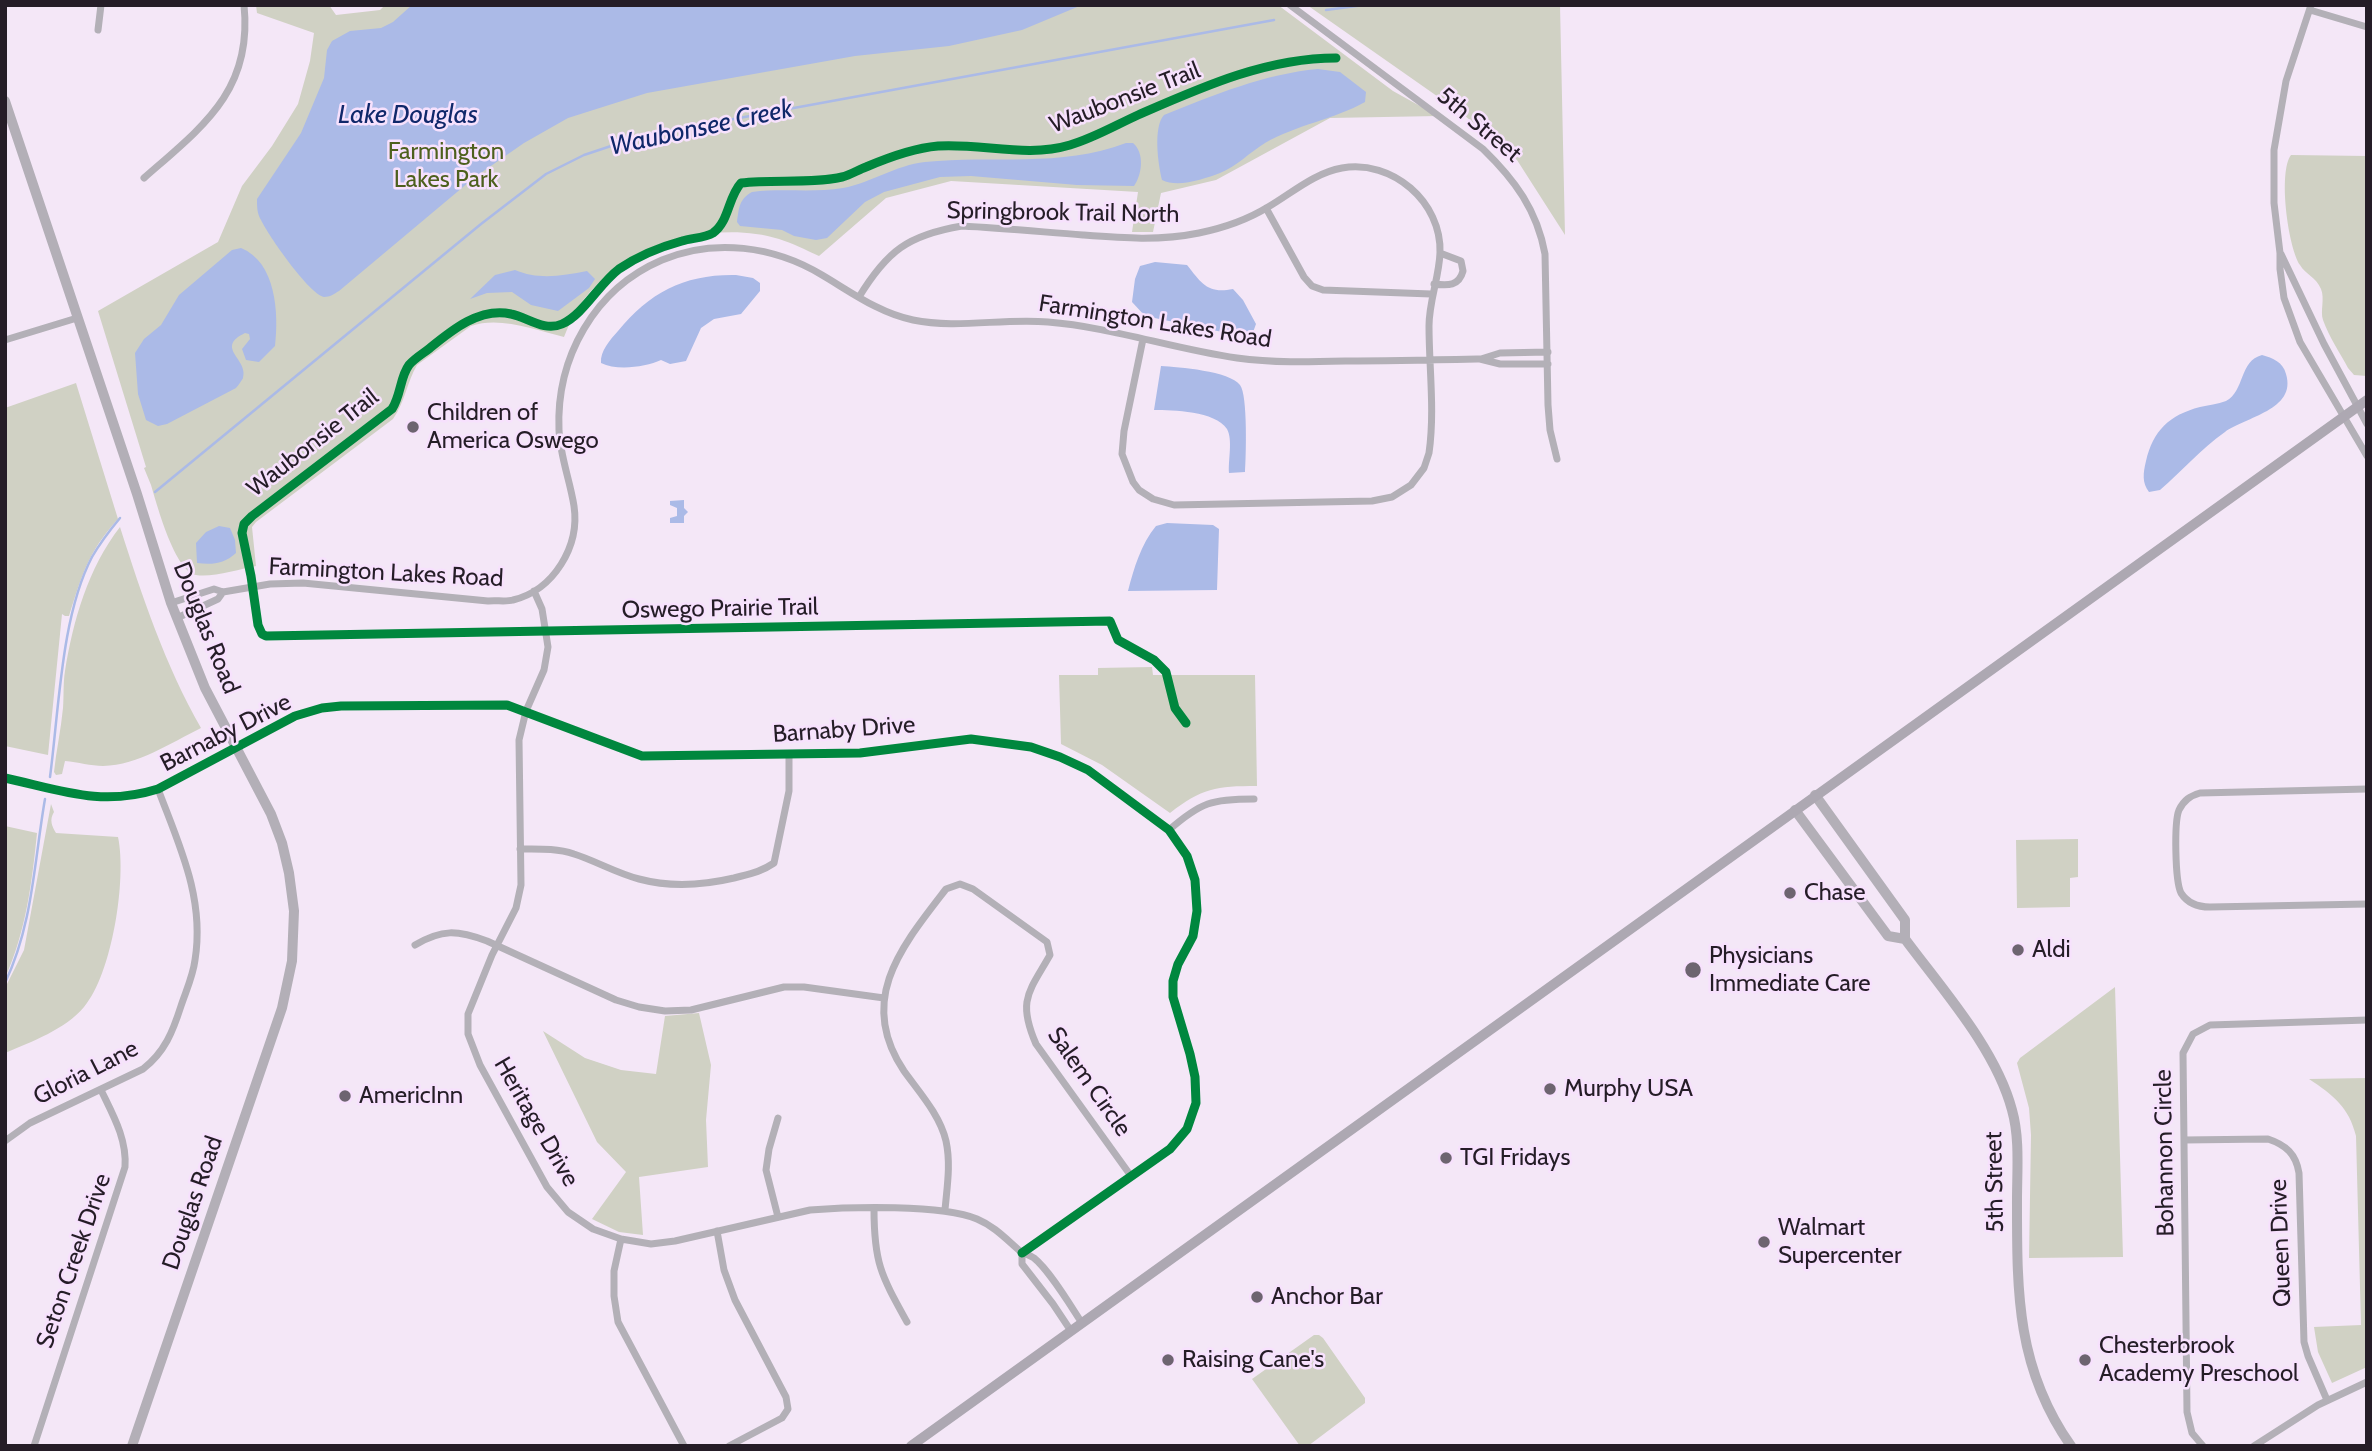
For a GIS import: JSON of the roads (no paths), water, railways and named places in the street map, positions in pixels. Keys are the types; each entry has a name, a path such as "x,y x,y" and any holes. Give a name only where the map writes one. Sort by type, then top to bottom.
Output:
{"main road":[{"path":"911,1446 2362,403"}],"street":[{"path":"98,30 101,5"},
{"path":"144,178 206,124 221,104 242,57 245,34 244,5"},
{"name":"5th Street","path":"1290,5 1483,149 1508,173 1527,201 1541,234 1545,254 1549,416 1557,459"},
{"path":"2367,27 2310,8 2286,80 2274,150 2274,203 2284,298 2300,342 2367,456"},
{"name":"Douglas Road","path":"5,101 171,603 205,688 271,814 285,854 293,902 292,961 282,1007 132,1446"},
{"name":"Springbrook Trail North","path":"859,297 878,268 895,249 936,230 962,226 1159,239 1216,229 1266,208 1327,172 1350,167 1387,173 1407,184 1425,202 1436,223 1440,253 1432,294 1429,453 1419,475 1403,491 1392,497 1372,501 1174,505 1153,499 1139,490 1129,476 1122,454 1124,431 1143,339"},
{"path":"1266,208 1304,277 1312,286 1336,292 1389,291 1432,294"},
{"name":"Farmington Lakes Road","path":"171,603 214,589 223,592 270,584 303,583 488,601 514,600 534,591 552,576 563,562 574,531 574,508 559,431 564,376 580,333 596,310 624,282 662,260 697,250 732,247 770,252 801,263 888,313 940,324 1048,322 1219,355 1276,361 1480,359 1500,364 1548,363"},
{"path":"1434,284 1452,285 1458,282 1463,271 1461,261 1440,253"},
{"path":"2280,253 2362,403 2367,424"},
{"path":"5,340 77,318"},
{"name":"Farmington Lakes Road","path":"1480,359 1500,353 1548,352"},
{"name":"Heritage Drive","path":"534,591 542,609 548,647 544,670 526,712 519,740 521,885 516,908 468,1014 468,1034 470,1044 547,1187 574,1218 593,1229 621,1239 651,1244 810,1210 945,1210 976,1218 1002,1233 1023,1254 1032,1257 1082,1323"},
{"name":"Farmington Lakes Road","path":"177,618 219,599 223,592"},
{"name":"Barnaby Drive","path":"5,778 88,797 135,796 158,789 295,716 341,706 490,704 507,705 642,756 868,752 971,738 1031,747 1088,770 1169,830 1187,856 1196,886 1197,911 1193,936 1178,964 1173,993 1194,1069 1196,1103 1187,1129 1170,1149 1023,1254"},
{"path":"520,849 552,849 573,853 608,869 642,880 683,884 720,882 762,871 774,863 789,791 789,754"},
{"name":"Gloria Lane","path":"5,1140 30,1123 143,1069 155,1060 163,1049 175,1025 195,960 198,922 195,894 188,868 158,789"},
{"path":"2367,789 2200,793 2184,801 2177,817 2178,884 2183,895 2196,905 2367,904"},
{"name":"5th Street","path":"1815,795 1905,920 1905,939 1984,1047 2004,1084 2014,1113 2017,1148 2017,1276 2025,1338 2035,1380 2071,1446"},
{"path":"1169,830 1188,813 1209,802 1254,799"},
{"name":"5th Street","path":"1795,810 1888,936 1905,939"},
{"name":"Salem Circle","path":"945,1210 949,1162 945,1138 936,1118 889,1045 884,1024 884,998 893,965 946,889 960,884 980,894 1046,942 1050,955 1029,988 1026,1005 1028,1025 1037,1045 1131,1176"},
{"path":"415,945 432,935 467,933 616,1000 658,1010 691,1010 784,987 884,998"},
{"name":"Bohannon Circle","path":"2203,1446 2192,1433 2187,1412 2183,1053 2189,1039 2201,1029 2219,1023 2367,1020"},
{"name":"Seton Creek Drive","path":"34,1446 125,1167 121,1131 101,1090"},
{"path":"778,1118 766,1170 778,1217"},
{"name":"Queen Drive","path":"2184,1140 2268,1139 2278,1143 2294,1156 2300,1189 2304,1342 2328,1400"},
{"path":"874,1209 877,1264 906,1322"},
{"path":"717,1231 724,1270 735,1300 786,1397 788,1409 782,1418 729,1446"},
{"path":"621,1239 614,1271 618,1322 684,1446"},
{"name":"Heritage Drive","path":"1023,1254 1022,1264 1071,1331"},
{"path":"2254,1446 2328,1400 2367,1382"}],"water":[{"name":"Lake Douglas","path":"412,5 1082,5 1022,30 949,46 855,56 647,93 568,118 524,143 475,177 339,291 324,297 299,275 272,238 259,215 257,199 301,133 324,78 327,50 332,41 350,31 381,28 393,22"},
{"path":"1318,69 1340,72 1366,92 1365,102 1277,137 1220,173 1183,183 1162,180 1157,137 1164,115 1259,80"},
{"path":"1133,143 1137,147 1141,158 1139,176 1134,186 1077,185 971,176 940,177 884,192 865,202 827,238 816,240 794,236 782,230 740,226 737,222 742,201 752,192 843,188 925,162 1076,156"},
{"path":"241,248 253,255 262,265 273,290 275,346 259,362 246,360 242,349 250,339 249,334 245,333 236,338 232,349 244,371 243,379 236,388 167,424 158,426 146,420 138,394 135,353 144,339 161,325 179,295 232,250"},
{"path":"1155,262 1187,265 1211,289 1233,289 1243,300 1256,324 1252,335 1232,334 1145,316 1132,302 1135,279 1140,266"},
{"path":"515,270 541,276 587,271 595,279 589,288 558,311 531,305 512,292 487,293 470,299 495,275"},
{"path":"736,275 753,278 760,283 760,291 741,314 714,319 701,328 686,361 670,364 661,360 648,365 623,367 601,363 604,350 612,338 630,317 656,296 685,282"},
{"path":"2262,355 2283,366 2287,386 2284,396 2267,411 2225,432 2160,490 2149,492 2144,481 2144,470 2149,450 2158,433 2171,420 2189,410 2226,401 2236,390 2249,363"},
{"path":"1161,366 1215,373 1240,385 1245,413 1245,472 1229,473 1230,439 1227,429 1221,423 1204,415 1154,410"},
{"path":"684,500 684,508 688,512 684,516 684,523 670,523 670,518 677,516 677,508 670,505 670,501"},
{"path":"1167,523 1213,525 1219,529 1217,590 1128,591 1146,541 1156,526"},
{"path":"219,526 230,528 236,553 218,563 197,563 196,543 206,532"}],"waterway":[{"name":"Waubonsee Creek","path":"1326,10 1364,5"},
{"name":"Waubonsee Creek","path":"155,492 481,224 546,174 584,155 641,136 1274,20"},
{"name":"Waubonsee Creek","path":"50,777 67,635 74,607 92,557 120,518"},
{"name":"Waubonsee Creek","path":"5,983 22,938 45,799"}],"place":[{"name":"Children of America Oswego","path":"413,427"},
{"name":"Chase","path":"1790,893"},
{"name":"Aldi","path":"2018,950"},
{"name":"Physicians Immediate Care","path":"1693,970"},
{"name":"Murphy USA","path":"1550,1089"},
{"name":"AmericInn","path":"345,1096"},
{"name":"TGI Fridays","path":"1446,1158"},
{"name":"Walmart Supercenter","path":"1764,1242"},
{"name":"Anchor Bar","path":"1257,1297"},
{"name":"Raising Cane's","path":"1168,1360"},
{"name":"Chesterbrook Academy Preschool","path":"2085,1360"}],"park label":[{"name":"Farmington Lakes Park","path":"446,166"}]}
